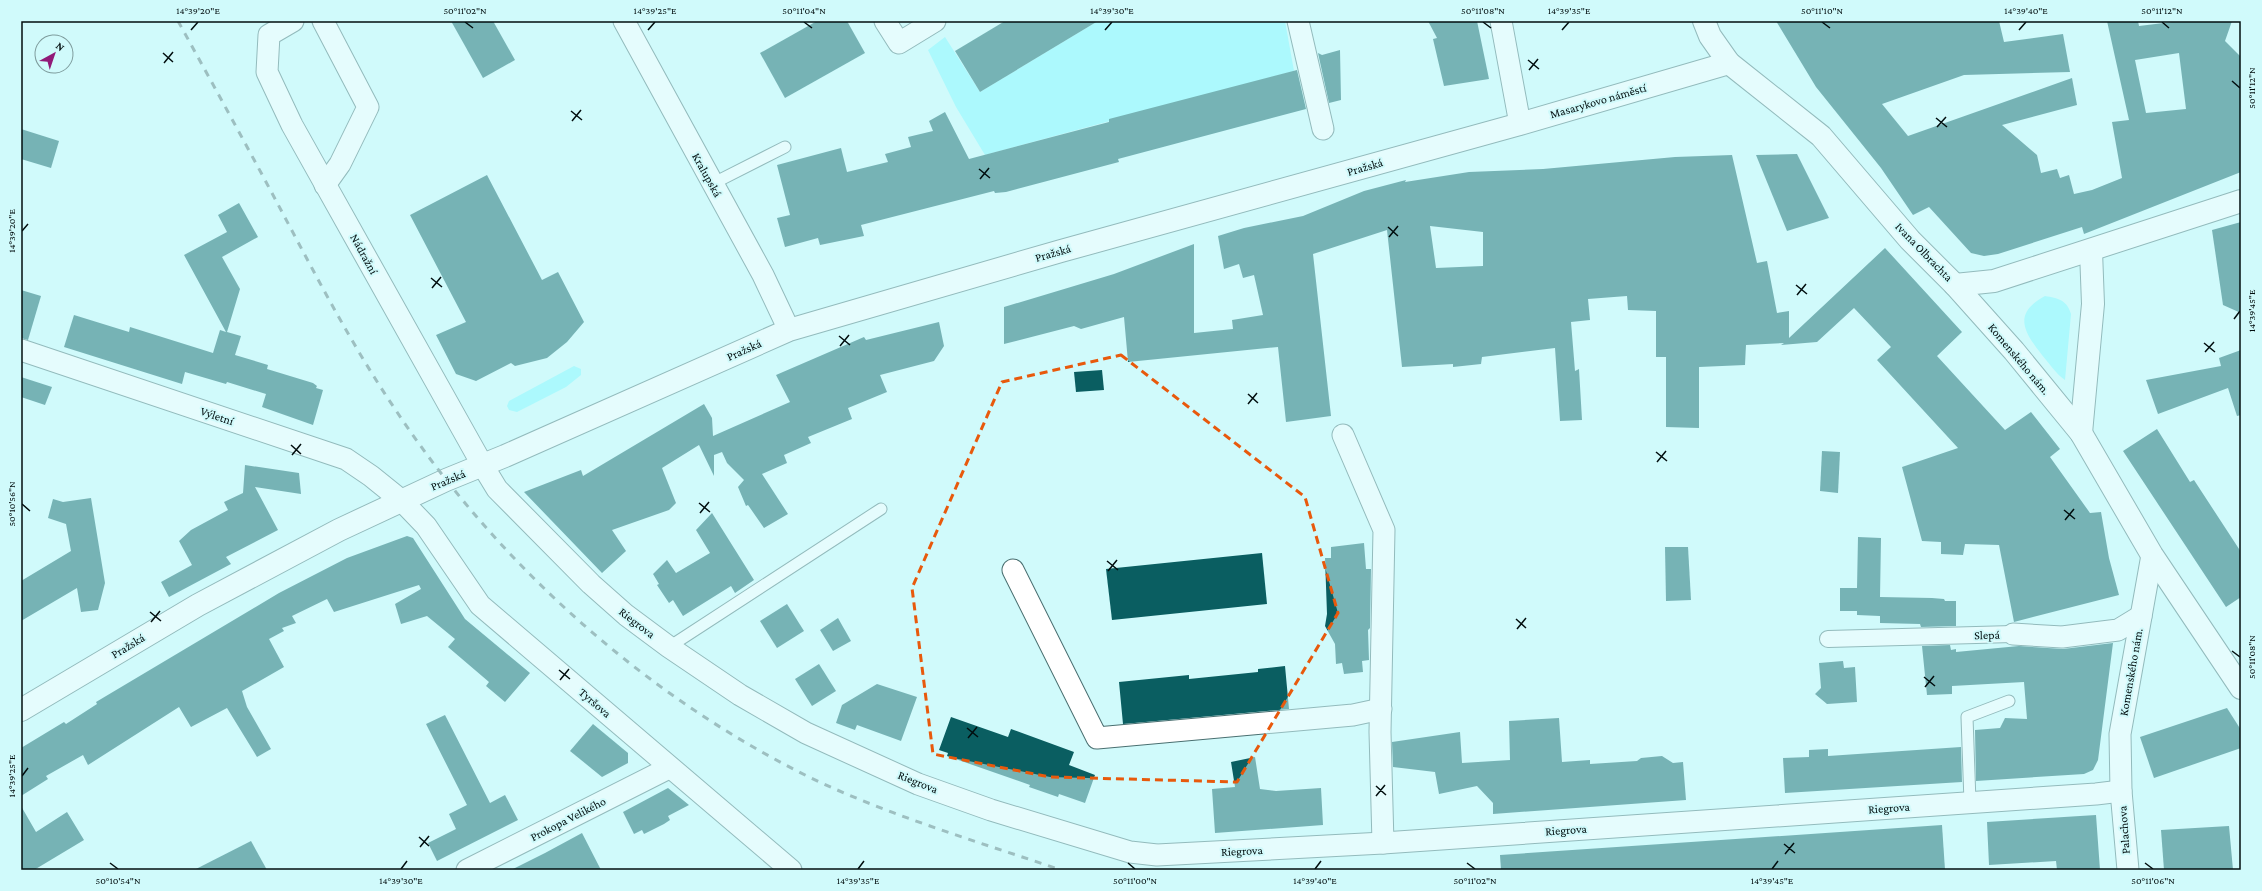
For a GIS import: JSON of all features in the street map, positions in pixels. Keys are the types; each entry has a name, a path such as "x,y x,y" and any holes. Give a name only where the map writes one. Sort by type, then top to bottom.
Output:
{"main road":[{"path":"1704,21 1710,36 1729,63"},
{"name":"Masarykovo náměstí","path":"1520,124 1729,63"},
{"name":"Ivana Olbrachta","path":"1729,63 1821,136 1910,240 1956,286 1994,281 2091,251 2241,201"},
{"name":"Pražská","path":"21,710 198,604 339,530 789,330 1068,249 1520,124"},
{"path":"2081,433 2093,304 2091,251"},
{"name":"Komenského nám.","path":"1956,286 2014,351 2081,433 2152,555 2241,688"}],"street":[{"name":"Nádražní","path":"292,21 269,28 267,72 292,125 483,466"},
{"path":"323,21 368,107 340,164 325,185"},
{"name":"Kralupská","path":"624,21 763,275 789,330"},
{"path":"885,21 899,43 935,21"},
{"path":"1298,21 1323,129"},
{"path":"1501,21 1520,124"},
{"name":"Výletní","path":"21,350 346,459 371,476 402,501"},
{"path":"1343,435 1384,530 1381,709 1383,843"},
{"name":"Riegrova","path":"483,466 498,489 591,584 626,615 669,647 740,695 806,733 918,784 991,810 1130,852 1157,855 1383,843 2096,794 2121,790"},
{"name":"Tyršova","path":"402,501 426,526 480,605 669,768 791,870"},
{"name":"Komenského nám.","path":"2121,790 2120,734 2152,555"},
{"path":"1013,570 1097,738 1353,715 1381,709"},
{"name":"Slepá","path":"1828,638 2013,634 2062,637 2118,630 2141,616"},
{"name":"Prokopa Velikého","path":"467,870 669,768"},
{"name":"Palachova","path":"2121,790 2128,870"}],"lane":[{"path":"712,184 785,147"},
{"path":"669,647 881,509"},
{"path":"1970,802 1967,717 2009,701"}],"highlighted area":[{"path":"1121,355 1305,497 1338,613 1237,782 1050,777 933,754 912,588 1002,382"}],"shaded area":[{"path":"1098,21 1285,21 1294,71 985,155 956,107 928,50 945,37 980,92"},
{"path":"2045,296 2061,300 2067,306 2071,314 2065,380 2056,372 2035,346 2026,330 2024,323 2028,309 2035,302"},
{"path":"574,366 581,369 581,375 566,387 517,412 509,410 507,406 509,401"}],"building":[{"path":"451,21 493,21 515,60 483,78"},
{"path":"817,21 847,21 865,53 785,98 760,53"},
{"path":"1005,21 1098,21 980,92 955,51"},
{"path":"1428,21 1477,21 1489,79 1444,86 1433,39 1437,38"},
{"path":"1776,21 1999,21 2004,42 2063,34 2070,72 1964,75 1882,104 1908,136 2072,78 2077,105 2002,125 2037,155 2041,173 2057,169 2060,178 2069,175 2074,194 2092,190 2122,178 2112,122 2129,120 2107,21 2138,21 2139,26 2180,21 2232,21 2225,41 2241,57 2241,172 2084,234 2082,227 1998,254 1984,256 1971,253 1929,207 1913,215 1881,168 1816,87","holes":["2179,53 2186,109 2146,113 2135,60"]},
{"path":"1340,50 1341,100 1329,103 1318,53 1322,55"},
{"path":"1297,70 1306,109 1118,159 1119,162 1006,192 995,193 994,191 861,225 864,236 820,245 818,238 785,247 777,218 790,215 777,165 841,148 847,172 888,162 885,154 911,147 908,137 933,131 929,121 945,112 969,159 1109,122 1109,119"},
{"path":"21,129 59,141 51,168 21,159"},
{"path":"1797,154 1829,218 1787,231 1756,155"},
{"path":"1732,155 1757,263 1767,261 1777,313 1789,311 1789,338 1885,248 1962,332 1937,356 2005,430 2031,412 2060,449 2050,457 2090,513 2101,512 2109,558 2119,595 2014,622 1999,545 1965,544 1963,555 1941,554 1941,542 1922,541 1902,467 1958,448 1877,360 1891,347 1854,308 1817,342 1781,345 1784,343 1746,345 1745,365 1699,367 1699,428 1666,427 1666,357 1656,357 1656,311 1628,310 1627,296 1588,299 1590,320 1571,322 1575,371 1579,369 1582,420 1560,421 1555,348 1482,357 1481,364 1453,367 1453,364 1402,367 1387,230 1313,254 1331,416 1286,422 1278,347 1128,362 1124,317 1081,329 1074,326 1004,344 1004,307 1114,274 1194,244 1194,333 1233,329 1232,320 1263,315 1254,275 1243,278 1239,264 1224,269 1218,236 1244,228 1303,216 1364,191 1406,180 1405,182 1469,172 1543,169 1675,157","holes":["1430,226 1483,232 1483,266 1436,268"]},
{"path":"487,175 542,280 558,272 584,322 567,342 547,358 515,366 511,363 476,381 456,374 436,335 466,322 410,215"},
{"path":"239,203 258,237 222,257 240,289 227,332 241,336 235,355 268,365 267,369 313,383 317,386 316,388 323,390 313,425 262,407 266,394 227,382 226,384 185,372 182,384 64,347 74,315 129,332 130,327 213,353 220,330 226,332 184,255 227,232 218,215"},
{"path":"2241,222 2241,313 2223,305 2212,230"},
{"path":"21,290 41,296 28,340 21,338"},
{"path":"939,322 944,346 934,361 880,375 887,392 848,408 852,419 808,437 811,443 784,455 787,463 762,474 788,514 764,528 748,505 746,506 738,487 744,480 727,463 722,452 714,455 714,476 699,445 662,468 676,503 669,510 612,530 626,551 602,573 524,492 581,470 583,476 704,404 712,418 713,436 790,402 776,375 864,337 866,340"},
{"path":"2241,350 2241,415 2237,416 2228,388 2158,414 2146,380 2221,366 2219,358"},
{"path":"1102,370 1104,390 1076,392 1074,372"},
{"path":"21,377 52,387 45,405 21,397"},
{"path":"2157,429 2190,482 2194,480 2241,552 2241,597 2226,607 2123,451"},
{"path":"1822,451 1840,452 1838,493 1820,491"},
{"path":"245,465 299,473 301,494 255,487 278,530 226,557 231,564 169,597 161,582 192,565 179,541 191,530 228,510 224,502 243,493"},
{"path":"91,498 105,583 98,610 81,612 77,588 21,621 21,581 71,551 66,524 48,518 53,499 63,502"},
{"path":"712,513 754,580 735,593 731,586 683,616 673,600 669,603 657,585 659,584 653,574 667,560 676,573 710,553 696,530"},
{"path":"407,536 413,538 465,619 530,673 505,702 486,686 489,682 448,647 455,639 427,616 401,624 395,604 421,589 419,585 334,612 327,599 292,616 296,623 282,628 284,631 269,639 284,667 242,691 247,707 271,749 257,757 227,708 191,727 179,707 88,765 83,755 46,776 48,779 21,796 21,748 64,722 66,724 97,704 96,702 279,593 347,558"},
{"path":"1858,537 1881,538 1880,597 1932,598 1944,599 1945,601 1956,601 1956,626 1921,627 1920,624 1880,623 1880,616 1857,615 1857,611 1840,611 1840,588 1857,588"},
{"path":"1364,543 1366,569 1371,569 1370,628 1368,630 1369,660 1362,661 1363,672 1344,674 1342,663 1336,664 1335,644 1325,626 1327,614 1325,558 1331,558 1331,547"},
{"path":"1665,547 1688,547 1691,600 1666,601"},
{"path":"1262,553 1267,604 1112,620 1106,569"},
{"path":"787,604 804,631 777,648 760,621"},
{"path":"838,618 851,641 833,651 820,630"},
{"path":"2113,643 2098,760 2093,770 2084,774 1976,781 1975,730 2000,728 2005,718 2027,719 2024,682 1952,686 1952,694 1927,695 1922,646 1950,645 1951,650 1956,649 1956,652 2019,646 2063,649"},
{"path":"1843,661 1844,668 1855,667 1857,702 1827,704 1815,694 1821,688 1819,663"},
{"path":"819,664 836,691 812,706 795,679"},
{"path":"1285,666 1289,709 1123,724 1119,682 1189,675 1189,679 1258,672 1258,669"},
{"path":"877,684 917,697 901,741 857,725 855,730 836,723 842,705"},
{"path":"2227,708 2241,730 2241,748 2154,778 2140,737"},
{"path":"445,715 490,803 505,795 518,820 437,861 428,843 456,829 449,814 467,805 426,724"},
{"path":"951,717 1008,737 1011,729 1074,752 1069,765 1095,775 1085,803 1059,794 1058,797 1029,787 1030,785 947,756 948,753 939,750"},
{"path":"1559,718 1562,762 1590,760 1590,764 1637,761 1641,758 1662,756 1673,763 1683,762 1686,800 1493,814 1493,803 1477,786 1439,794 1435,772 1393,767 1392,742 1460,732 1462,763 1510,760 1509,721"},
{"path":"593,724 628,753 628,763 602,777 570,751"},
{"path":"1961,747 1962,782 1785,793 1783,758 1809,757 1809,750 1828,749 1828,756"},
{"path":"1255,757 1260,789 1276,791 1321,788 1323,825 1215,833 1212,789 1235,787 1231,762"},
{"path":"668,788 689,805 668,816 670,820 664,824 644,834 642,830 634,834 623,812"},
{"path":"21,806 36,832 67,812 84,840 34,870 21,870"},
{"path":"2096,815 2100,870 2057,870 2056,861 1989,865 1987,822"},
{"path":"1942,825 1945,870 1501,870 1500,855"},
{"path":"2229,826 2233,870 2164,870 2161,830"},
{"path":"582,833 601,870 511,870 545,853"},
{"path":"251,841 267,870 194,870"}],"railway":[{"path":"178,21 332,305 380,386 437,468 481,522 529,573 579,621 633,666 689,707 748,744 809,777 871,804 1061,870"}]}
